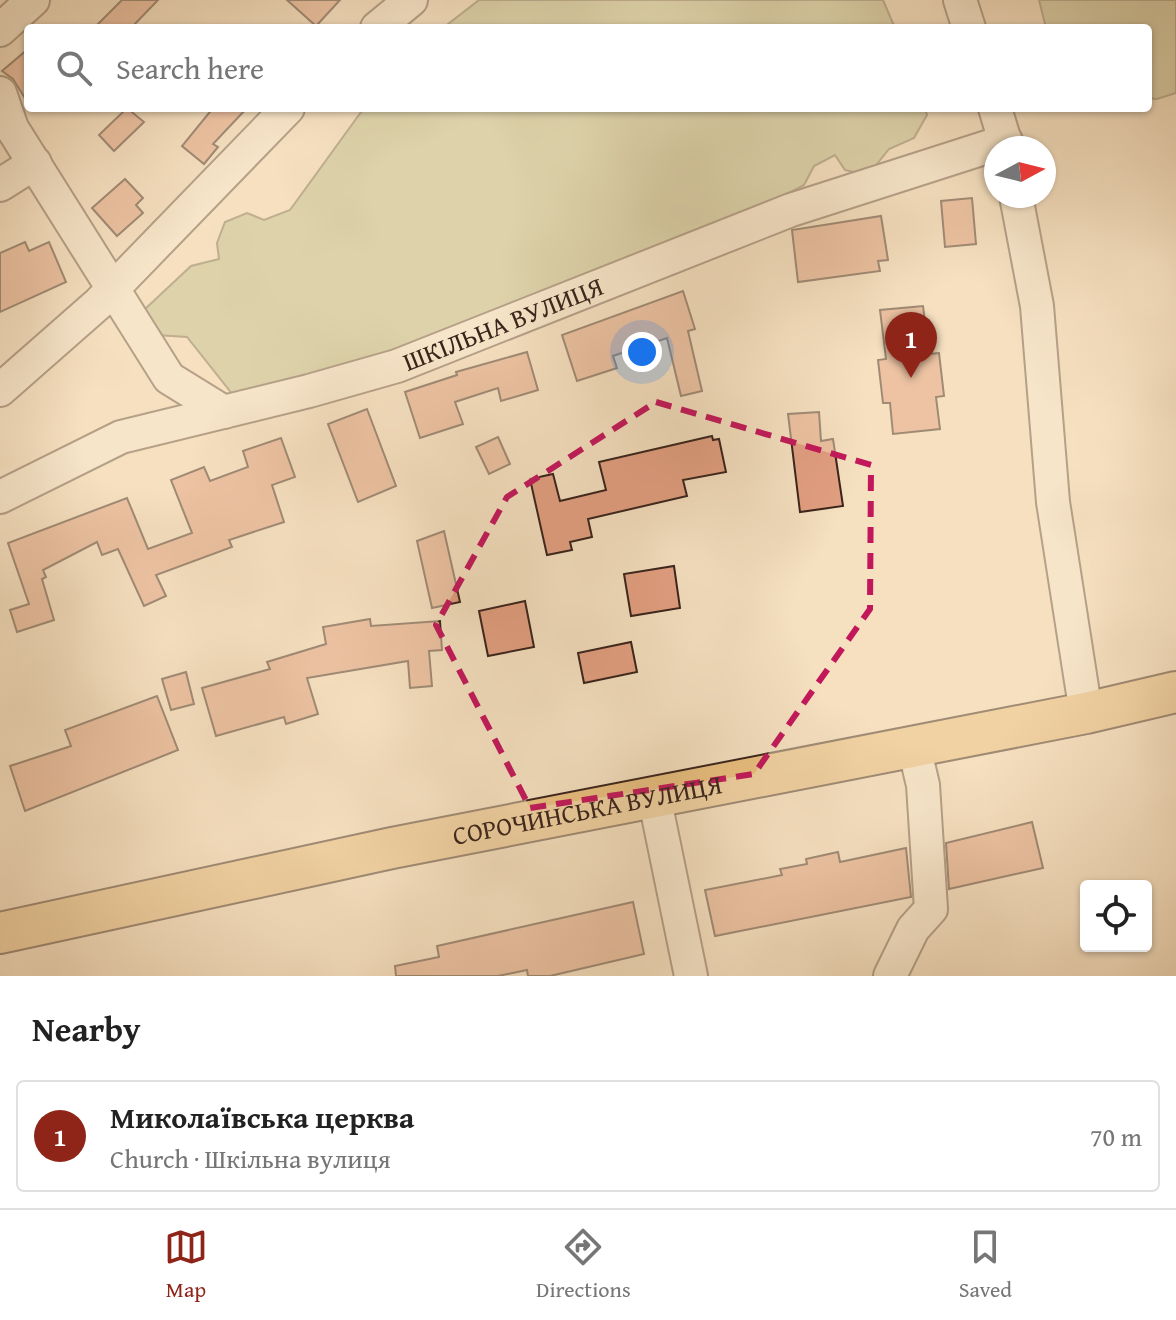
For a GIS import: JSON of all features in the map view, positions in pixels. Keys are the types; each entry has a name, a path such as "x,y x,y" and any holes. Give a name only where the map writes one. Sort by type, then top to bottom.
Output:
{"main road":[{"name":"СОРОЧИНСЬКА ВУЛИЦЯ","path":"0,933 654,796 1086,713 1176,692"}],"street":[{"path":"0,30 33,0"},
{"path":"382,24 411,0"},
{"path":"960,0 968,24"},
{"path":"0,93 12,128 169,378 224,412"},
{"path":"0,390 113,289 284,112"},
{"path":"996,112 1004,136"},
{"name":"ШКІЛЬНА ВУЛИЦЯ","path":"0,497 121,437 397,366 791,210 984,151"},
{"path":"0,185 35,163"},
{"path":"1018,208 1037,306 1053,502 1086,713"},
{"path":"890,976 913,929 931,909 923,785 914,747"},
{"path":"654,796 691,976"}],"highlighted area":[{"path":"656,402 871,465 870,609 754,774 530,808 436,625 507,497"}],"green space":[{"path":"479,0 883,0 893,24 448,24"},
{"path":"1039,0 1176,0 1176,93 1152,98 1152,24 1045,24"},
{"path":"361,112 926,112 927,115 914,138 889,149 873,169 863,174 845,170 835,155 814,166 804,185 768,204 521,306 241,405 187,337 156,335 144,310 191,266 219,259 217,243 225,222 247,213 264,220 290,210"}],"building":[{"path":"122,0 158,0 135,24 98,24"},
{"path":"287,0 340,0 318,24 314,24"},
{"path":"24,52 24,97 13,79 2,71"},
{"path":"123,112 132,112 144,122 114,151 99,135"},
{"path":"210,112 243,112 213,144 218,147 204,164 182,146"},
{"path":"125,179 143,198 136,205 143,213 117,236 92,208"},
{"path":"972,198 976,244 945,247 941,201"},
{"path":"881,216 888,260 878,261 880,271 798,282 792,230"},
{"path":"25,242 29,251 49,242 66,282 0,312 0,253"},
{"path":"683,291 695,329 688,331 702,391 681,396 667,338 613,356 617,368 577,381 562,335"},
{"path":"923,306 929,354 939,353 944,396 936,397 940,429 893,434 890,403 883,403 878,360 886,359 880,310"},
{"path":"527,352 538,390 501,401 498,388 455,402 463,424 420,438 405,392 457,375 456,372"},
{"path":"367,409 396,486 358,502 328,424"},
{"path":"819,412 821,441 833,439 843,506 800,512 788,414"},
{"path":"712,436 713,440 719,439 726,472 683,480 687,496 588,519 592,537 570,542 572,550 547,555 530,479 553,474 560,501 606,490 599,462"},
{"path":"498,437 510,464 489,474 476,447"},
{"path":"281,438 295,477 272,485 284,522 229,540 232,547 156,575 166,596 144,606 118,549 102,555 97,542 43,570 46,577 42,579 54,620 17,632 10,610 29,604 8,543 127,498 148,549 192,533 171,480 204,467 210,481 248,467 243,451"},
{"path":"444,531 460,602 432,608 417,541"},
{"path":"674,566 680,608 631,616 624,574"},
{"path":"525,601 534,647 488,656 479,611"},
{"path":"370,619 371,626 440,621 442,650 429,651 432,686 410,688 408,661 307,678 318,714 286,724 284,717 216,736 202,688 270,669 267,662 326,644 323,627"},
{"path":"631,642 637,672 584,683 578,653"},
{"path":"186,672 194,704 171,710 162,679"},
{"path":"157,696 178,750 25,811 10,766 71,746 65,730"},
{"path":"1032,822 1043,868 949,889 946,843"},
{"path":"906,848 911,897 715,936 705,890 782,875 780,869 807,864 806,859 838,852 840,862"},
{"path":"633,902 644,954 550,976 528,976 527,970 498,976 396,976 395,966 439,957 437,946"}],"place":[{"name":"Миколаївська церква","path":"911,378"}]}
